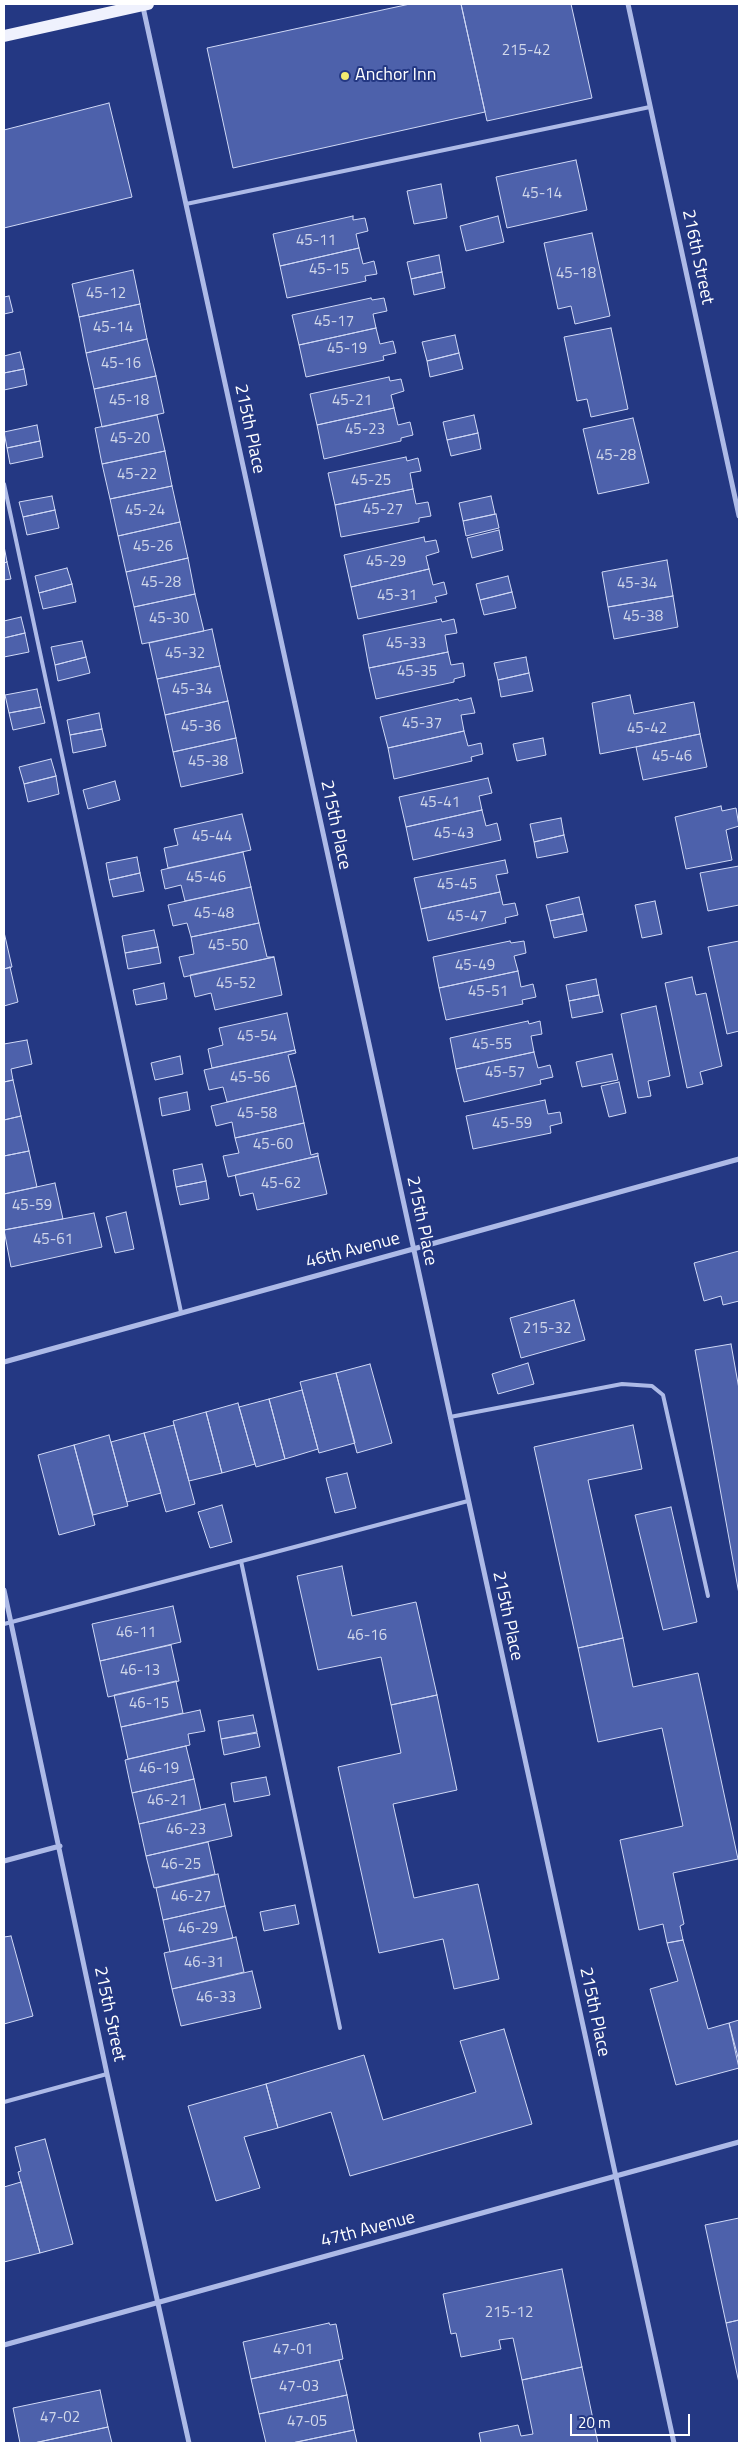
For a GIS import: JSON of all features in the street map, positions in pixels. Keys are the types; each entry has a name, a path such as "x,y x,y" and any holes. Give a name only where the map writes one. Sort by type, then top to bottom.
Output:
{"main road":[{"path":"4,36 145,4"}],"street":[{"name":"215th Place","path":"145,4 186,204 674,2443"},
{"name":"216th Street","path":"628,4 739,516"},
{"name":"46th Avenue","path":"4,1362 739,1159"},
{"name":"215th Street","path":"4,1590 107,2074 189,2443"},
{"path":"4,1862 60,1846"},
{"name":"47th Avenue","path":"4,2345 739,2142"}],"lane":[{"path":"186,204 650,107"},
{"path":"4,484 181,1312"},
{"path":"450,1418 622,1384 652,1386 663,1395 708,1596"},
{"path":"4,1624 468,1501"},
{"path":"242,1561 340,2028"},
{"path":"4,2102 107,2074"}],"building":[{"name":"Anchor Inn","path":"410,4 461,4 485,112 233,168 207,48"},
{"path":"461,4 571,4 592,98 487,121"},
{"path":"109,103 132,197 4,228 4,130"},
{"path":"576,160 587,210 507,228 496,177"},
{"path":"441,184 447,218 414,224 407,191"},
{"path":"353,216 353,220 365,218 368,231 356,234 359,248 280,266 273,234"},
{"path":"498,216 504,242 466,251 460,226"},
{"path":"592,233 610,316 575,324 571,306 558,309 544,243"},
{"path":"359,248 363,264 374,261 377,274 365,276 366,281 287,298 280,266"},
{"path":"439,255 442,272 411,279 407,262"},
{"path":"133,270 140,304 79,317 72,284"},
{"path":"442,272 445,288 414,295 411,279"},
{"path":"9,296 13,312 4,314 4,297"},
{"path":"371,298 372,300 384,298 387,311 373,314 376,328 299,345 292,315"},
{"path":"140,304 147,339 86,353 79,317"},
{"path":"376,328 380,344 393,341 396,353 383,356 384,360 306,377 299,345"},
{"path":"611,328 628,409 591,417 587,399 577,401 564,337"},
{"path":"455,335 459,353 427,361 422,342"},
{"path":"147,339 156,376 94,389 86,353"},
{"path":"20,352 24,369 4,373 4,356"},
{"path":"459,353 463,369 430,377 427,361"},
{"path":"24,369 27,385 4,390 4,373"},
{"path":"156,376 164,413 102,427 94,389"},
{"path":"389,377 390,381 401,379 404,391 391,395 394,408 317,425 310,394"},
{"path":"394,408 398,425 410,422 413,435 401,438 401,441 324,459 317,425"},
{"path":"157,415 165,451 102,464 95,428"},
{"path":"474,415 478,433 447,440 443,422"},
{"path":"633,418 649,483 598,494 583,429"},
{"path":"37,425 40,441 7,448 4,432"},
{"path":"478,433 481,449 451,456 447,440"},
{"path":"40,441 43,457 10,464 7,448"},
{"path":"165,451 172,486 110,499 102,464"},
{"path":"406,457 407,461 418,458 421,471 410,473 413,489 335,505 328,473"},
{"path":"172,486 180,522 118,536 110,499"},
{"path":"413,489 416,504 428,502 431,516 419,518 419,522 341,537 335,505"},
{"path":"52,496 55,510 23,517 19,502"},
{"path":"491,496 495,514 463,521 459,503"},
{"path":"55,510 59,528 27,535 23,517"},
{"path":"496,514 499,528 466,536 463,521"},
{"path":"180,522 188,558 126,572 118,536"},
{"path":"499,530 503,550 472,558 467,538"},
{"path":"424,537 425,542 436,540 439,552 426,556 429,569 351,587 344,555"},
{"path":"4,546 7,562 4,563"},
{"path":"188,558 195,594 134,607 126,572"},
{"path":"667,560 673,596 608,607 602,572"},
{"path":"7,562 11,579 4,580 4,563"},
{"path":"67,568 72,584 39,593 35,576"},
{"path":"429,569 433,585 444,582 447,594 435,597 437,602 358,619 351,587"},
{"path":"508,576 512,592 480,600 476,584"},
{"path":"72,584 76,602 43,609 39,593"},
{"path":"512,592 516,608 484,615 480,600"},
{"path":"195,594 204,631 142,644 134,607"},
{"path":"673,596 678,627 614,639 608,607"},
{"path":"21,617 25,633 4,638 4,621"},
{"path":"441,619 442,622 454,619 457,633 445,635 448,652 369,668 363,635"},
{"path":"212,629 220,666 157,679 149,643"},
{"path":"25,633 29,652 4,657 4,638"},
{"path":"82,641 86,657 55,665 51,647"},
{"path":"448,652 451,665 463,663 465,676 454,679 454,682 376,699 369,668"},
{"path":"86,657 90,673 58,681 55,665"},
{"path":"526,657 529,673 498,680 494,663"},
{"path":"220,666 228,701 165,715 157,679"},
{"path":"529,673 533,691 501,697 498,680"},
{"path":"37,689 41,707 9,713 5,695"},
{"path":"630,695 634,714 694,702 700,734 600,754 592,703"},
{"path":"471,698 475,713 461,715 464,731 388,748 380,717 458,699 459,701"},
{"path":"228,701 236,738 173,752 165,715"},
{"path":"41,707 45,723 13,730 9,713"},
{"path":"99,713 102,729 70,735 67,720"},
{"path":"102,729 106,746 73,753 70,735"},
{"path":"464,731 468,746 481,743 483,754 471,757 472,761 394,779 388,748"},
{"path":"700,734 707,767 643,780 636,747"},
{"path":"236,738 243,773 181,787 173,752"},
{"path":"543,738 546,755 517,761 513,744"},
{"path":"51,759 56,776 24,784 19,767"},
{"path":"56,776 59,794 28,802 24,784"},
{"path":"488,778 492,793 479,796 482,810 406,827 399,797"},
{"path":"115,781 120,800 88,809 83,790"},
{"path":"721,806 722,811 736,808 739,826 726,830 732,860 686,869 675,817"},
{"path":"482,810 486,826 497,823 501,840 413,860 406,827"},
{"path":"242,814 251,850 168,868 164,848 178,845 174,829"},
{"path":"561,818 564,835 534,842 530,824"},
{"path":"564,835 568,852 537,858 534,842"},
{"path":"243,852 251,887 185,901 181,885 165,889 161,870"},
{"path":"137,857 140,873 109,880 106,863"},
{"path":"505,860 508,873 496,875 500,892 421,909 414,878"},
{"path":"739,866 739,905 708,911 700,873"},
{"path":"140,873 144,891 113,897 109,880"},
{"path":"251,887 259,923 191,937 187,923 173,926 168,905"},
{"path":"500,892 503,905 515,903 518,915 505,918 506,923 428,941 421,909"},
{"path":"579,897 583,914 550,921 546,905"},
{"path":"655,901 662,934 642,938 635,905"},
{"path":"583,914 587,931 554,938 550,921"},
{"path":"259,923 267,957 274,957 184,977 179,957 194,954 191,937"},
{"path":"154,930 158,947 125,953 122,936"},
{"path":"4,932 12,967 4,969"},
{"path":"510,941 511,943 524,941 526,953 514,956 518,971 439,988 433,957"},
{"path":"739,941 739,1031 727,1034 708,947"},
{"path":"158,947 161,963 128,969 125,953"},
{"path":"274,957 282,995 215,1010 211,993 195,997 190,975"},
{"path":"10,967 18,1002 4,1006 4,969"},
{"path":"518,971 521,987 533,984 536,997 522,1000 523,1004 446,1020 439,988"},
{"path":"692,977 696,995 706,993 722,1066 700,1072 703,1084 687,1088 665,983"},
{"path":"596,979 599,995 569,1001 566,985"},
{"path":"164,983 167,999 136,1005 133,990"},
{"path":"599,995 603,1012 572,1018 569,1001"},
{"path":"656,1006 670,1076 648,1081 651,1096 638,1098 621,1014"},
{"path":"287,1013 295,1050 212,1068 208,1049 223,1045 219,1028"},
{"path":"528,1021 529,1024 540,1021 542,1034 531,1036 534,1052 456,1069 450,1038"},
{"path":"27,1040 32,1064 11,1069 13,1080 4,1082 4,1044"},
{"path":"295,1050 296,1053 288,1055 296,1086 227,1102 223,1087 209,1090 204,1070"},
{"path":"534,1052 538,1068 550,1065 553,1077 540,1080 541,1084 464,1102 456,1069"},
{"path":"612,1054 618,1080 582,1087 576,1062"},
{"path":"180,1056 183,1074 155,1080 151,1063"},
{"path":"13,1080 21,1116 4,1120 4,1082"},
{"path":"619,1082 626,1113 609,1117 601,1086"},
{"path":"296,1086 304,1123 235,1138 232,1122 216,1126 211,1106"},
{"path":"187,1092 190,1110 162,1116 159,1098"},
{"path":"545,1100 548,1114 560,1112 562,1123 550,1126 551,1133 473,1149 466,1116"},
{"path":"21,1116 29,1151 4,1156 4,1120"},
{"path":"304,1123 311,1155 318,1153 318,1156 228,1177 223,1156 239,1153 235,1138"},
{"path":"29,1151 37,1187 4,1194 4,1156"},
{"path":"318,1156 327,1194 257,1210 253,1193 240,1196 235,1175"},
{"path":"202,1164 206,1181 176,1187 173,1170"},
{"path":"206,1181 209,1199 180,1205 176,1187"},
{"path":"55,1183 63,1219 4,1230 4,1194"},
{"path":"126,1212 134,1249 115,1253 106,1217"},
{"path":"94,1213 102,1247 11,1267 4,1230"},
{"path":"739,1251 739,1301 723,1305 721,1296 704,1301 694,1263"},
{"path":"574,1300 585,1340 521,1358 510,1318"},
{"path":"731,1344 739,1389 739,1594 695,1350"},
{"path":"528,1363 534,1384 498,1394 492,1374"},
{"path":"370,1364 392,1443 357,1453 336,1373"},
{"path":"336,1373 355,1443 319,1453 300,1382"},
{"path":"302,1390 318,1449 285,1459 269,1399"},
{"path":"269,1399 285,1459 256,1467 239,1407"},
{"path":"238,1403 255,1464 222,1473 206,1412"},
{"path":"206,1412 222,1473 189,1481 173,1421"},
{"path":"174,1425 195,1504 166,1512 144,1433"},
{"path":"633,1425 642,1469 588,1480 623,1638 578,1648 534,1447"},
{"path":"144,1433 161,1493 127,1502 111,1442"},
{"path":"109,1435 128,1506 93,1515 74,1445"},
{"path":"74,1445 95,1525 59,1535 38,1455"},
{"path":"347,1473 356,1508 335,1513 326,1478"},
{"path":"222,1505 232,1542 210,1548 198,1512"},
{"path":"671,1507 697,1622 663,1630 635,1515"},
{"path":"342,1566 352,1616 416,1602 437,1695 391,1705 381,1657 318,1670 297,1576"},
{"path":"173,1606 181,1642 100,1661 92,1624"},
{"path":"623,1638 633,1687 698,1673 738,1859 673,1873 684,1924 680,1926 683,1940 667,1943 663,1924 639,1930 620,1840 683,1826 662,1728 598,1742 578,1648"},
{"path":"171,1645 179,1681 108,1697 100,1661"},
{"path":"176,1681 183,1713 121,1727 114,1695"},
{"path":"437,1695 457,1790 393,1804 414,1898 478,1884 499,1979 454,1989 443,1939 379,1953 338,1767 401,1753 391,1705"},
{"path":"200,1710 205,1731 188,1734 190,1745 128,1759 121,1727"},
{"path":"253,1715 257,1732 221,1739 218,1721"},
{"path":"257,1733 260,1747 224,1755 221,1739"},
{"path":"186,1746 194,1779 132,1793 125,1760"},
{"path":"266,1777 270,1795 234,1802 231,1783"},
{"path":"194,1779 201,1810 139,1824 132,1793"},
{"path":"225,1804 232,1836 146,1856 139,1824"},
{"path":"208,1842 215,1874 154,1888 146,1856"},
{"path":"218,1874 225,1906 163,1920 156,1888"},
{"path":"295,1905 299,1924 264,1931 260,1912"},
{"path":"225,1906 233,1938 170,1952 163,1920"},
{"path":"11,1936 33,2016 4,2024 4,1937"},
{"path":"236,1937 244,1972 172,1989 164,1953"},
{"path":"683,1940 708,2029 729,2023 739,2068 676,2085 650,1989 678,1981 667,1943"},
{"path":"252,1971 261,2008 181,2026 172,1989"},
{"path":"739,2020 739,2061 729,2023"},
{"path":"504,2029 532,2124 350,2176 331,2112 278,2128 266,2084 364,2055 383,2120 476,2092 460,2041"},
{"path":"266,2084 278,2128 244,2137 260,2188 216,2201 188,2106"},
{"path":"45,2139 73,2244 40,2253 18,2172 21,2171 15,2147"},
{"path":"21,2182 40,2253 4,2262 4,2187"},
{"path":"739,2218 739,2320 726,2323 705,2225"},
{"path":"562,2269 582,2367 522,2380 513,2338 499,2340 501,2349 461,2357 456,2333 451,2334 443,2294"},
{"path":"739,2320 739,2383 726,2323"},
{"path":"329,2323 330,2325 336,2324 343,2359 251,2379 243,2342"},
{"path":"339,2360 347,2395 259,2414 251,2379"},
{"path":"582,2367 598,2443 481,2443 479,2433 518,2425 521,2436 533,2434 522,2380"},
{"path":"100,2390 108,2427 34,2443 20,2443 13,2408"},
{"path":"347,2395 354,2430 292,2443 266,2443 259,2414"},
{"path":"108,2427 112,2443 34,2443"},
{"path":"354,2430 357,2443 292,2443"}],"place":[{"name":"Anchor Inn","path":"345,76"}]}
